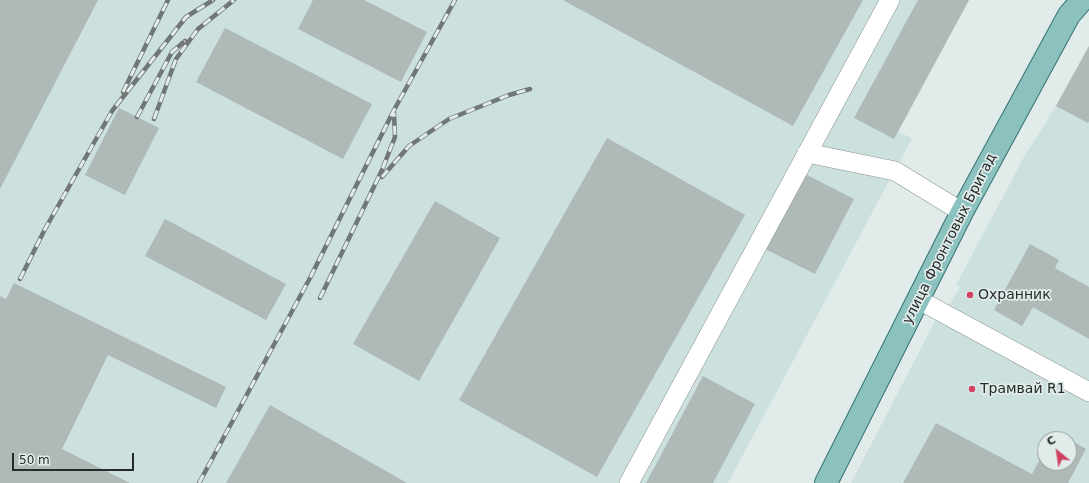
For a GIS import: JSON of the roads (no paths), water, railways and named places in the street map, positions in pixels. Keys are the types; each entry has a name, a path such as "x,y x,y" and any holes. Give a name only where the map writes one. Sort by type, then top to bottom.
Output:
{"main road":[{"name":"улица Фронтовых Бригад","path":"826,483 962,212 1069,15 1082,0"}],"lane":[{"path":"630,483 890,0"},
{"path":"807,153 895,171 962,212"},
{"path":"918,300 1089,392"}],"railway":[{"path":"123,92 168,0"},
{"path":"20,279 45,229 112,111 186,17 213,0"},
{"path":"154,119 176,59 198,29 234,0"},
{"path":"199,483 310,278 394,110 455,0"},
{"path":"137,117 172,52 185,41"},
{"path":"382,177 409,146 449,119 509,95 530,89"},
{"path":"320,298 382,170 395,137 394,113"}],"place":[{"name":"Охранник","path":"970,295"},
{"name":"Трамвай R1","path":"972,389"}]}
